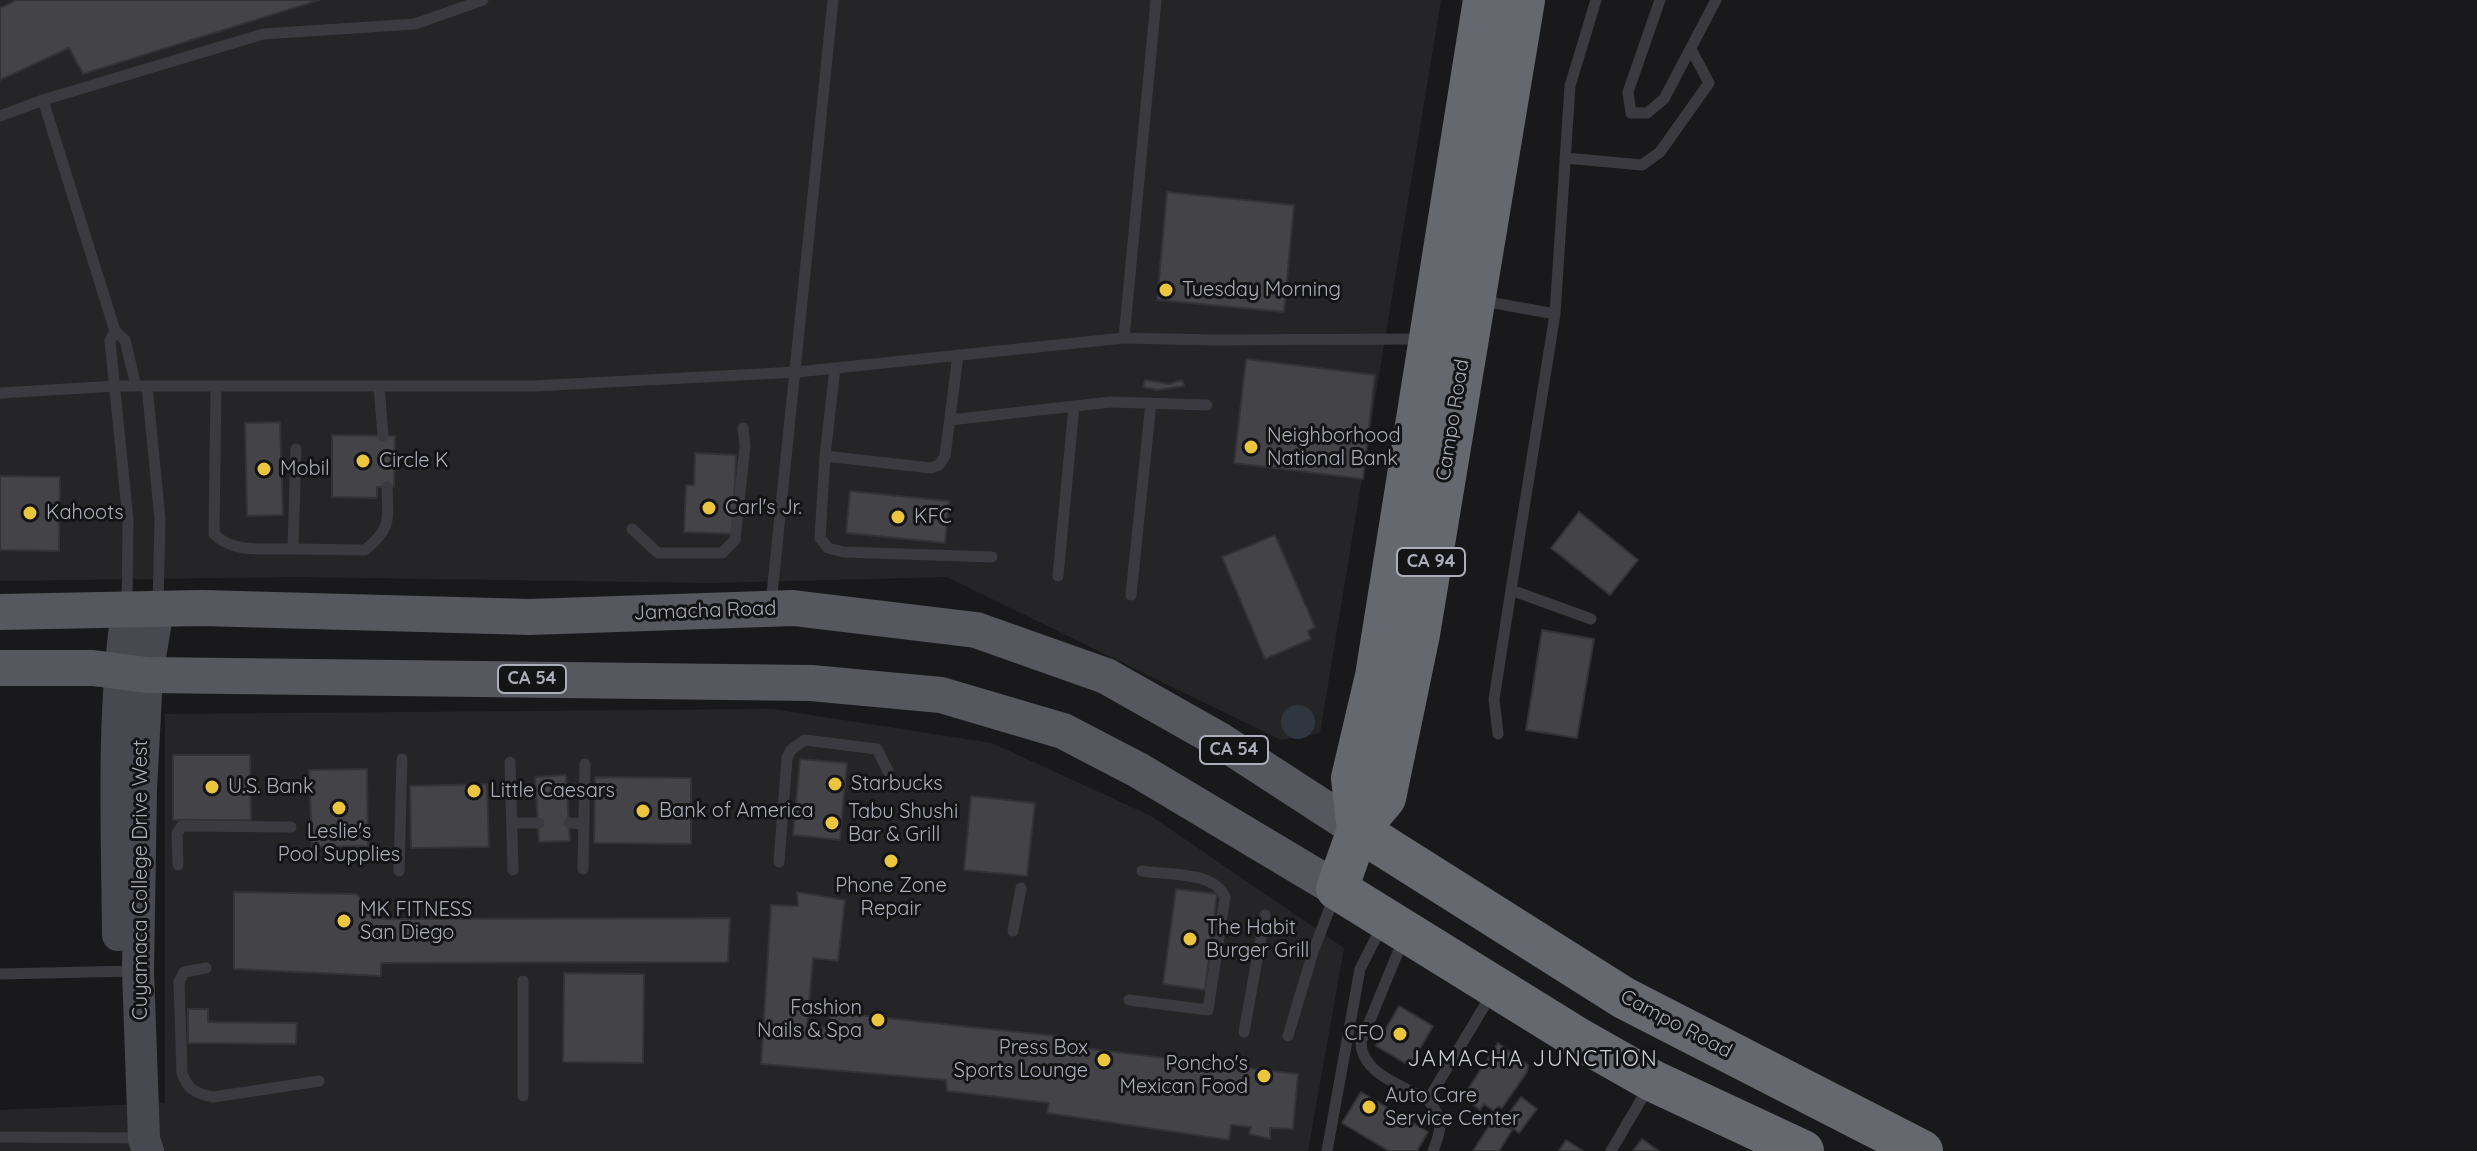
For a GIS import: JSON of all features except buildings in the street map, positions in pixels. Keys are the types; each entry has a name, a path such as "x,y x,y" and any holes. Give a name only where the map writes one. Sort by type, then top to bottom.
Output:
{"highway":[{"name":"Campo Road","path":"1358,830 1352,778 1376,676 1484,0"},
{"name":"Campo Road","path":"1337,889 1358,830 1385,798 1419,634 1524,0"},
{"name":"Campo Road","path":"1358,830 1624,998 1922,1151"},
{"path":"1337,889 1579,1039 1653,1081 1756,1135 1803,1151"}],"main road":[{"name":"Jamacha Road","path":"0,612 142,610 530,617 793,608 976,630 1106,676 1221,741 1358,830"},
{"name":"CA 54","path":"0,668 93,668 133,674 811,683 941,695 1063,731 1138,770 1337,889"}],"street":[{"name":"Cuyamaca College Drive West","path":"135,1145 128,972 133,674 142,610"}],"lane":[{"path":"0,116 43,100 263,34 415,24 483,0"},
{"path":"771,609 833,0"},
{"path":"1124,338 1156,0"},
{"path":"1498,734 1494,699 1555,314 1570,86 1596,0"},
{"path":"1660,0 1628,92 1631,113 1647,113 1664,99 1716,0"},
{"path":"1565,158 1642,165 1660,152 1709,83 1691,49"},
{"path":"43,100 115,331 125,340 141,386 160,519 142,610"},
{"path":"1474,299 1555,314"},
{"path":"115,331 110,341 128,520 142,610"},
{"path":"0,393 116,386 534,386 797,372 1124,338 1430,338"},
{"path":"825,456 931,468 939,465 945,456 958,355"},
{"path":"835,368 820,538 828,548 843,552 992,557"},
{"path":"216,386 214,534 221,542 232,547 365,550 383,535 388,518 387,487"},
{"path":"379,386 383,436"},
{"path":"950,420 1111,402 1207,405"},
{"path":"1131,595 1151,403"},
{"path":"1058,576 1074,406"},
{"path":"632,529 658,553 722,553 735,540 745,446 743,428"},
{"path":"293,549 296,449"},
{"path":"1511,590 1591,619"},
{"path":"779,862 787,758 791,750 805,740 877,749 888,771"},
{"path":"399,871 402,759"},
{"path":"510,762 513,870"},
{"path":"583,869 585,764"},
{"path":"512,823 539,823"},
{"path":"569,823 584,824"},
{"path":"178,865 177,833 182,826 291,827"},
{"path":"1129,1000 1208,1010 1225,897 1222,889 1211,880 1142,871"},
{"path":"1013,931 1021,888"},
{"path":"1288,1036 1313,952 1337,889"},
{"path":"1244,1032 1265,915"},
{"path":"1396,926 1361,1042 1361,1053 1371,1068 1428,1100 1435,1109 1441,1130 1433,1151"},
{"path":"1327,1151 1360,969 1396,926"},
{"path":"206,968 184,972 179,982 182,1073 185,1083 198,1094 213,1097 319,1081"},
{"path":"0,974 128,972"},
{"path":"523,981 523,1096"},
{"path":"1428,1100 1497,986"},
{"path":"1611,1151 1653,1081"},
{"path":"0,1137 135,1145"}],"shaded area":[{"path":"0,0 1441,0 1320,733 1281,740 947,577 711,583 296,577 0,581"},
{"path":"1298,705 1310,710 1315,722 1310,734 1298,739 1286,734 1281,722 1286,710"},
{"path":"772,709 992,743 1151,816 1344,948 1308,1151 0,1151 0,1110 165,1103 165,714"}],"place":[{"name":"Tuesday Morning","path":"1166,290"},
{"name":"Neighborhood National Bank","path":"1251,447"},
{"name":"Circle K","path":"363,461"},
{"name":"Mobil","path":"264,469"},
{"name":"Carl's Jr.","path":"709,508"},
{"name":"Kahoots","path":"30,513"},
{"name":"KFC","path":"898,517"},
{"name":"Starbucks","path":"835,784"},
{"name":"U.S. Bank","path":"212,787"},
{"name":"Little Caesars","path":"474,791"},
{"name":"Leslie's Pool Supplies","path":"339,808"},
{"name":"Bank of America","path":"643,811"},
{"name":"Tabu Shushi Bar & Grill","path":"832,823"},
{"name":"Phone Zone Repair","path":"891,861"},
{"name":"MK FITNESS San Diego","path":"344,921"},
{"name":"The Habit Burger Grill","path":"1190,939"},
{"name":"Fashion Nails & Spa","path":"878,1020"},
{"name":"CFO","path":"1400,1034"},
{"name":"Press Box Sports Lounge","path":"1104,1060"},
{"name":"Poncho's Mexican Food","path":"1264,1076"},
{"name":"Auto Care Service Center","path":"1369,1107"}],"district":[{"name":"JAMACHA JUNCTION","path":"1533,1059"}]}
